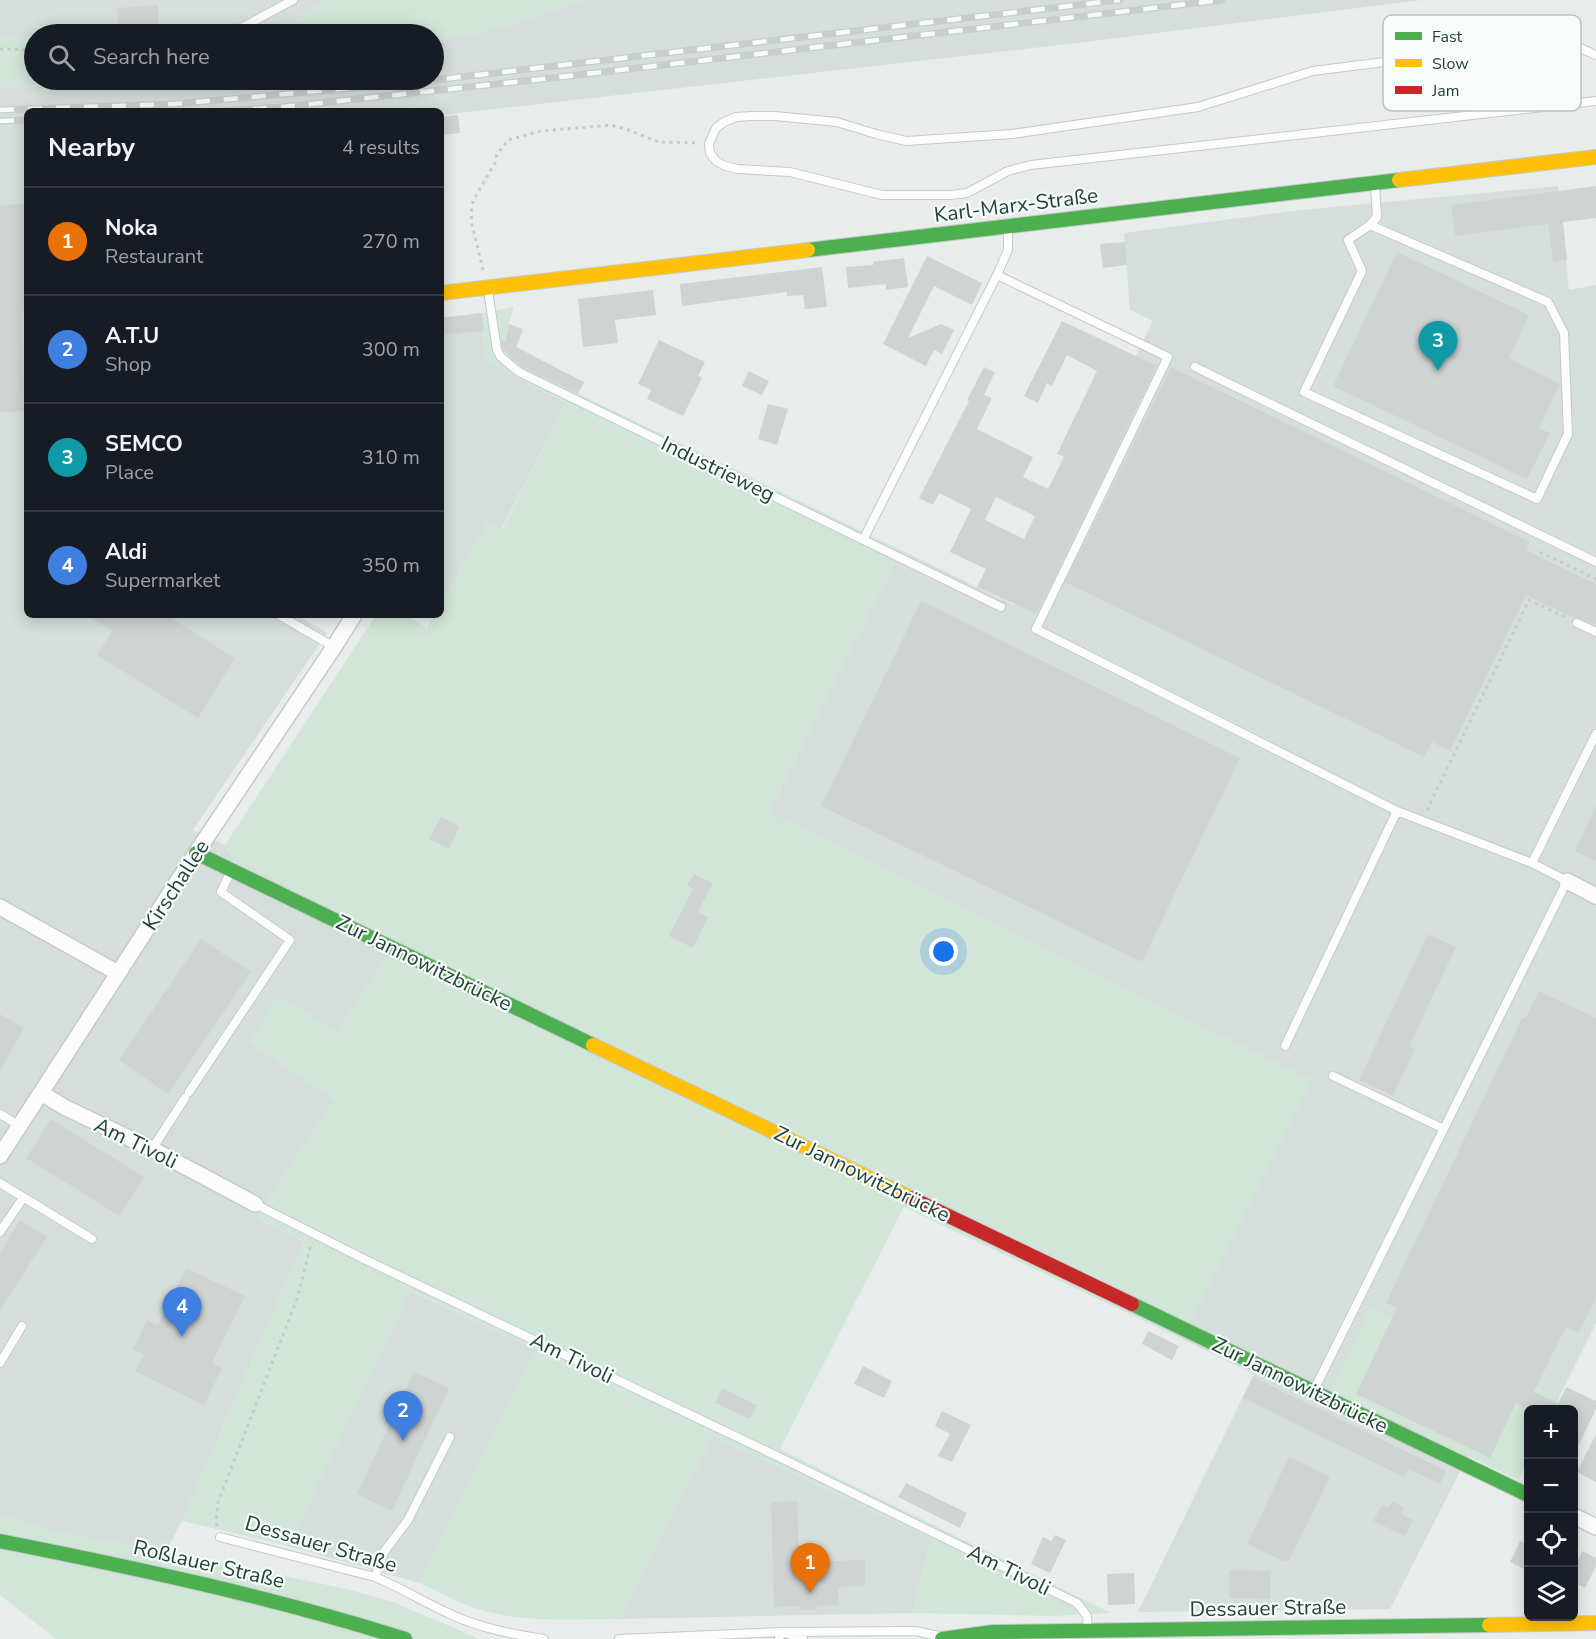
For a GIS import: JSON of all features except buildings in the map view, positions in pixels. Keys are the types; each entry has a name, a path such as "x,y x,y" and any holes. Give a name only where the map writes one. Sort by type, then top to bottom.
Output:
{"street":[{"name":"Karl-Marx-Straße","path":"444,293 1596,157"},
{"name":"Kirschallee","path":"0,1156 196,853 352,618"},
{"name":"Zur Jannowitzbrücke","path":"196,853 1524,1493"},
{"path":"1567,881 1596,896"},
{"path":"0,907 118,974"},
{"name":"Am Tivoli","path":"40,1093 255,1204"},
{"path":"1578,1518 1596,1527"},
{"name":"Roßlauer Straße","path":"0,1541 207,1584 405,1639"},
{"name":"Dessauer Straße","path":"944,1639 993,1632 1160,1635 1596,1623"}],"lane":[{"path":"249,24 293,0"},
{"path":"1581,49 1596,56"},
{"path":"1383,62 1313,71 1198,107 1012,134 906,141 837,122 775,116 736,117 716,128 709,144 710,153 716,161 738,170 790,172 882,195 951,195 968,193 1008,171 1031,165 1508,111"},
{"path":"1581,103 1596,101"},
{"path":"1370,225 1548,302 1564,333 1568,434 1537,499 1304,392 1362,270 1348,240 1370,225 1377,217 1375,184"},
{"path":"863,540 997,275 1008,250 1008,228"},
{"path":"997,275 1168,357 1036,629 1397,810 1532,863 1567,881 1313,1392"},
{"name":"Industrieweg","path":"488,288 497,350 501,357 519,372 1001,607"},
{"path":"1195,368 1596,562"},
{"path":"284,618 334,647"},
{"path":"1577,623 1596,632"},
{"path":"1532,863 1596,734"},
{"path":"1285,1046 1397,810"},
{"path":"152,1149 290,940 220,892 231,870"},
{"path":"1333,1076 1444,1129"},
{"path":"0,1113 20,1126"},
{"path":"0,1183 92,1239"},
{"path":"0,1232 23,1198"},
{"name":"Am Tivoli","path":"255,1204 1077,1603 1087,1616 1088,1632"},
{"path":"0,1363 22,1326"},
{"path":"375,1577 384,1552 408,1520 450,1437"},
{"name":"Dessauer Straße","path":"220,1537 375,1577 474,1624 544,1639"},
{"path":"619,1639 915,1631 944,1639"},
{"path":"781,1636 803,1639"}],"path":[{"path":"0,49 24,50"},
{"path":"488,288 471,213 478,189 495,164 497,154 508,140 542,131 611,125 658,142 709,144"},
{"path":"1540,552 1596,579"},
{"path":"1422,820 1529,600 1577,623"},
{"path":"220,1537 216,1521 219,1503 297,1299 307,1266 313,1233"}],"shaded area":[{"path":"0,0 326,0 291,24 24,24 24,38 0,37"},
{"path":"582,0 1422,0 1077,43 444,115 444,108 24,108 24,618 302,618 327,633 193,830 225,845 226,850 397,941 337,1030 250,1042 335,1101 269,1199 259,1219 304,1242 182,1521 166,1551 52,1531 0,1514 0,87 24,87 24,90 444,90 444,40 499,28"},
{"path":"1558,186 1569,290 1596,285 1596,1323 1555,1405 1524,1405 1524,1459 1468,1456 1390,1609 1138,1612 1254,1374 1182,1339 769,812 901,550 1014,605 1153,321 1130,310 1124,233 1301,210"},
{"path":"482,313 485,360 566,403 501,530 488,523 444,598 444,318"},
{"path":"410,1291 536,1349 419,1583 288,1546"},
{"path":"713,1436 932,1539 918,1586 914,1613 619,1619"}],"green space":[{"path":"326,0 582,0 499,28 444,40 444,24 291,24"},
{"path":"0,37 24,38 24,87 0,87"},
{"path":"514,307 506,339 509,351 521,366 901,550 769,812 1312,1080 1182,1339 904,1207 780,1449 1111,1613 1053,1616 914,1613 918,1586 932,1539 713,1436 619,1619 512,1617 477,1609 448,1597 419,1583 536,1349 411,1291 288,1546 182,1521 304,1242 258,1218 335,1101 249,1042 278,996 337,1030 397,941 240,863 230,856 225,845 374,618 410,618 427,628 432,618 444,618 444,598 488,522 502,530 566,403 485,360 482,313"},
{"path":"1371,1307 1559,1398 1555,1405 1524,1405 1524,1467 1518,1480 1331,1389"},
{"path":"0,1514 52,1531 166,1551 351,1590 393,1602 480,1639 56,1639 0,1595"}],"railway":[{"path":"444,79 1120,0"},
{"path":"444,90 1222,0"},
{"path":"58,108 174,104 331,90"},
{"path":"268,108 441,90"},
{"path":"0,110 24,109"},
{"path":"0,121 24,120"}],"traffic: fast":[{"path":"808,250 1399,180"},
{"path":"196,853 593,1045"},
{"path":"1132,1304 1524,1493"},
{"path":"0,1541 204,1584 405,1639"},
{"path":"942,1639 993,1632 1489,1625"}],"traffic: slow":[{"path":"1399,180 1596,157"},
{"path":"444,293 808,250"},
{"path":"593,1045 911,1198"},
{"path":"1489,1625 1596,1623"}],"traffic: jam":[{"path":"911,1198 1132,1304"}],"place":[{"name":"SEMCO","path":"1438,371"},
{"name":"Aldi","path":"182,1337"},
{"name":"A.T.U","path":"403,1441"},
{"name":"Noka","path":"810,1593"}]}
